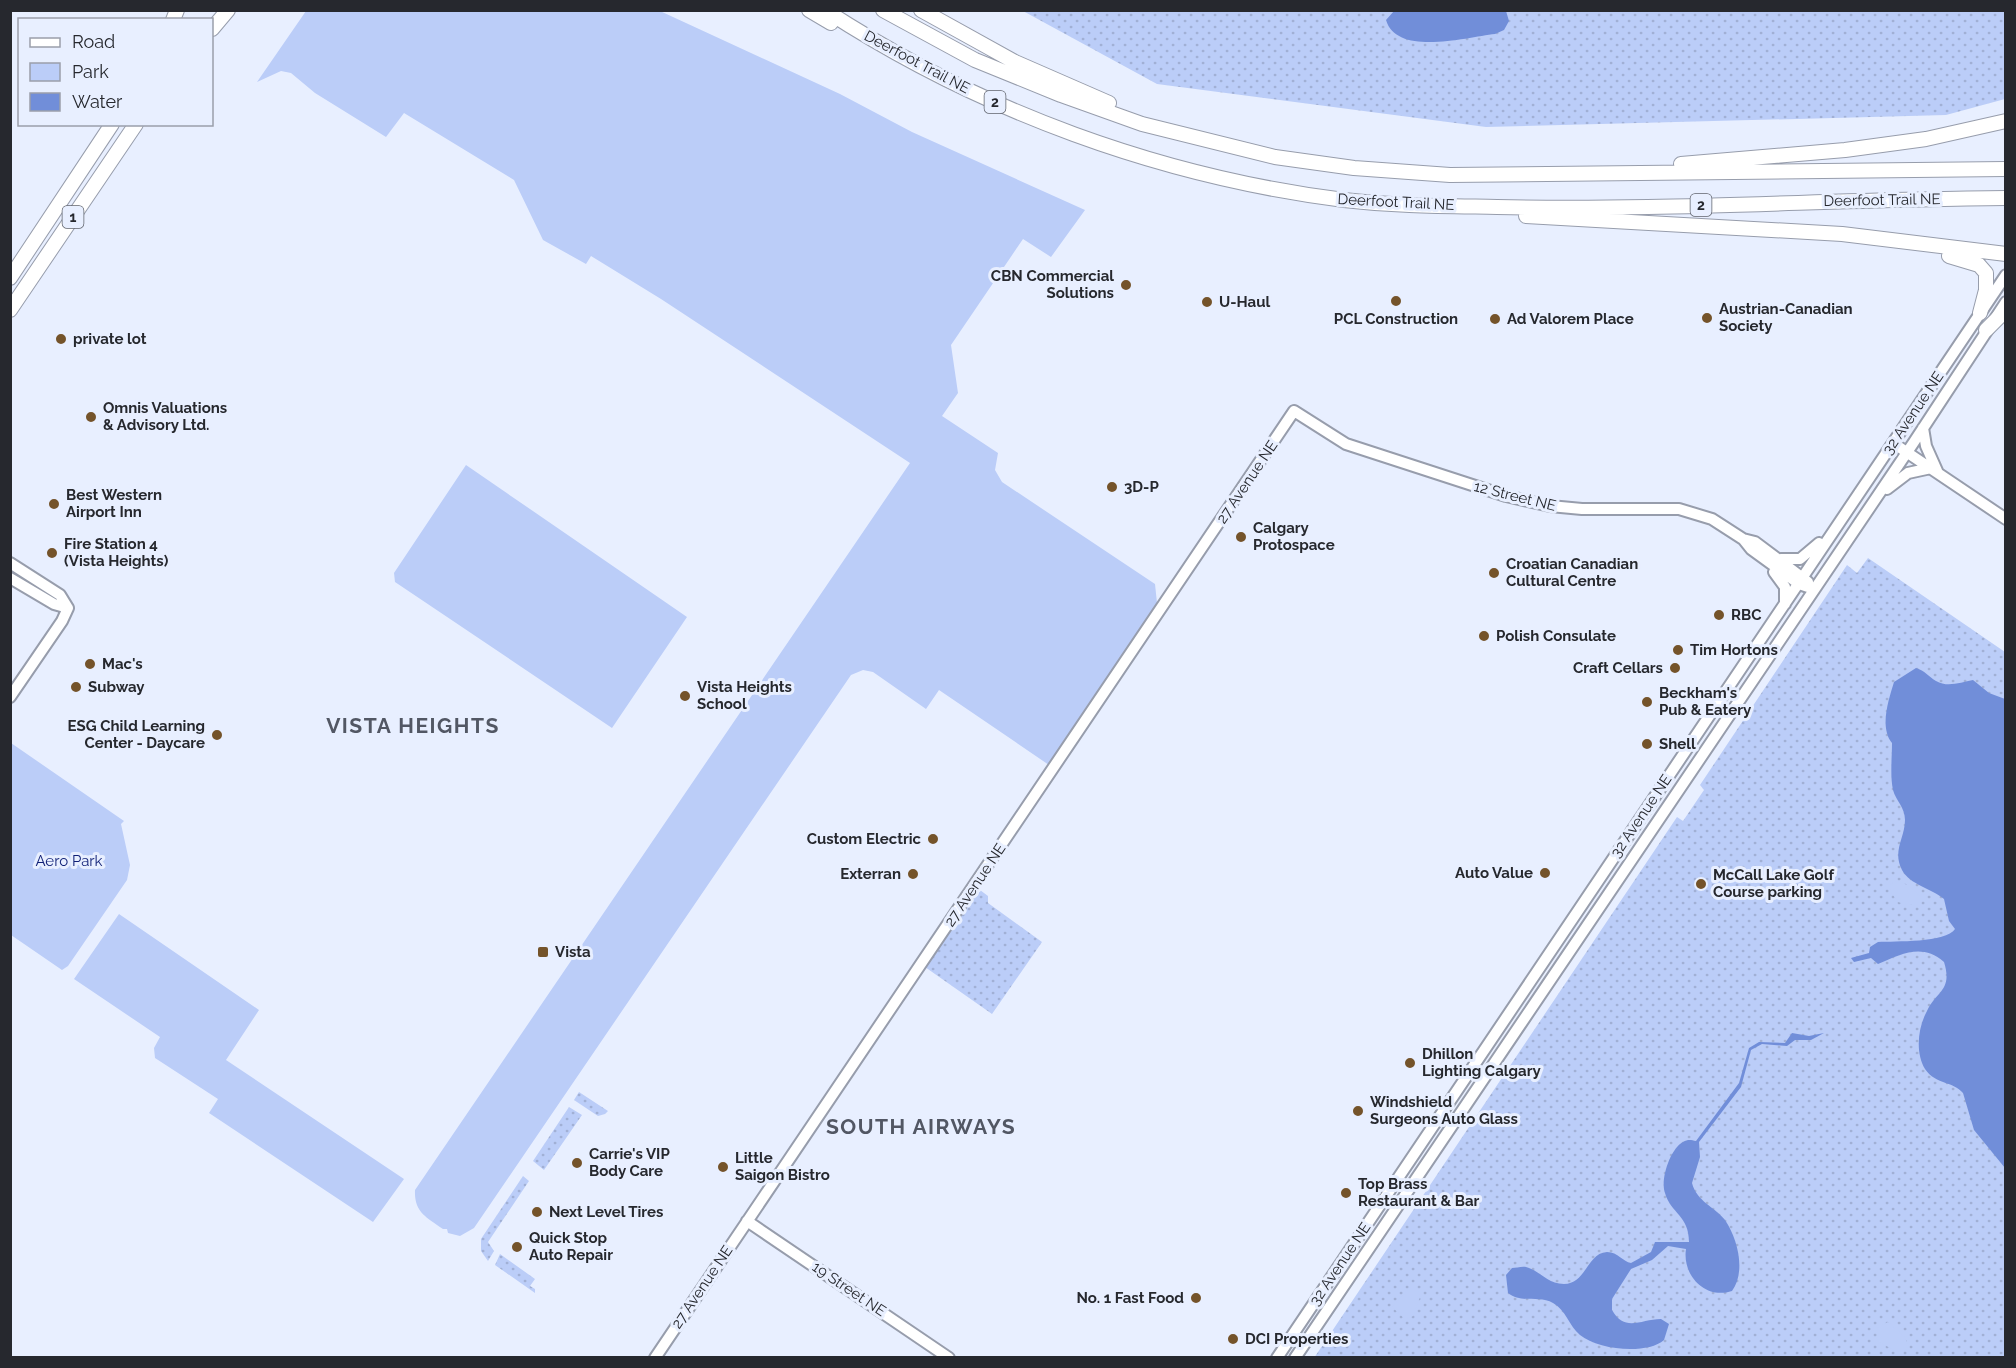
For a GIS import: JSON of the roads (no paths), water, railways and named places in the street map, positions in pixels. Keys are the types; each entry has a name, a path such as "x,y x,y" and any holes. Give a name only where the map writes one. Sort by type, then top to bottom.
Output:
{"highway":[{"path":"213,28 228,10"},
{"path":"809,10 984,106 1068,140 1142,164 1177,166"},
{"name":"Deerfoot Trail NE","path":"825,10 905,58 1007,107 1138,156 1257,187 1346,200 1396,204 1557,208 2006,198"},
{"name":"Deerfoot Trail NE","path":"883,10 975,60 1061,96 1142,124 1275,157 1450,176 2006,169"},
{"path":"921,10 1015,62 1092,96 1206,139"},
{"path":"1649,172 1673,165 1845,150 1926,139 2006,121"},
{"name":"1","path":"10,278 111,126"},
{"name":"1","path":"10,310 135,126"},
{"path":"1396,204 1543,217 1698,224 1874,239 2006,254"},
{"path":"1874,239 1954,256 1979,265 1986,273 1987,280 1980,313"},
{"path":"1986,330 2006,310"}],"main road":[{"name":"32 Avenue NE","path":"1277,1358 2006,275"},
{"name":"32 Avenue NE","path":"1294,1358 2006,302"},
{"name":"12 Street NE","path":"1294,411 1354,448 1506,496 1550,506 1582,509 1679,509 1713,519 1743,539 1755,542 1773,560 1814,589"},
{"name":"27 Avenue NE","path":"655,1358 1294,411"},
{"path":"1923,428 1934,471"},
{"path":"1893,443 2006,519"},
{"path":"1877,496 1908,473 1934,471"},
{"path":"1785,604 1785,587 1773,560 1793,561 1806,556 1843,518"},
{"path":"10,563 60,595 68,608"},
{"path":"10,578 54,604 68,608"},
{"path":"10,697 62,621 68,608"},
{"name":"19 Street NE","path":"747,1221 949,1358"}],"water":[{"path":"1394,11 1506,11 1509,21 1504,30 1495,34 1451,41 1418,41 1404,38 1393,31 1386,20"},
{"path":"1916,668 1945,684 1973,680 1989,693 2005,699 2005,1168 1974,1130 1963,1093 1954,1086 1934,1078 1922,1062 1919,1047 1921,1024 1931,1004 1945,985 1944,962 1936,956 1920,952 1904,954 1878,964 1871,958 1854,962 1851,958 1869,953 1870,947 1878,942 1931,939 1950,934 1955,929 1949,921 1944,899 1910,879 1902,870 1898,857 1905,820 1904,811 1893,790 1892,743 1886,729 1886,713 1894,682"},
{"path":"1792,1033 1809,1036 1824,1033 1811,1040 1795,1040 1787,1046 1762,1044 1751,1050 1741,1087 1699,1142 1700,1157 1692,1183 1698,1195 1725,1220 1734,1236 1739,1256 1739,1275 1732,1291 1722,1293 1705,1289 1697,1283 1688,1268 1686,1249 1668,1246 1652,1260 1631,1269 1612,1299 1612,1310 1622,1321 1634,1323 1661,1319 1669,1324 1664,1340 1656,1345 1635,1349 1610,1347 1588,1340 1576,1331 1553,1303 1519,1298 1508,1293 1506,1275 1512,1268 1526,1267 1553,1282 1571,1283 1600,1254 1611,1252 1631,1263 1651,1252 1655,1242 1689,1242 1686,1226 1671,1206 1665,1193 1665,1173 1670,1158 1683,1142 1696,1141 1739,1083 1749,1048 1759,1042 1785,1043"}],"place":[{"name":"CBN Commercial Solutions","path":"1126,285"},
{"name":"PCL Construction","path":"1396,301"},
{"name":"U-Haul","path":"1207,302"},
{"name":"Austrian-Canadian Society","path":"1707,318"},
{"name":"Ad Valorem Place","path":"1495,319"},
{"name":"private lot","path":"61,339"},
{"name":"Omnis Valuations & Advisory Ltd.","path":"91,417"},
{"name":"3D-P","path":"1112,487"},
{"name":"Best Western Airport Inn","path":"54,504"},
{"name":"Calgary Protospace","path":"1241,537"},
{"name":"Fire Station 4 (Vista Heights)","path":"52,553"},
{"name":"Croatian Canadian Cultural Centre","path":"1494,573"},
{"name":"RBC","path":"1719,615"},
{"name":"Polish Consulate","path":"1484,636"},
{"name":"Tim Hortons","path":"1678,650"},
{"name":"Mac's","path":"90,664"},
{"name":"Craft Cellars","path":"1675,668"},
{"name":"Subway","path":"76,687"},
{"name":"Vista Heights School","path":"685,696"},
{"name":"Beckham's Pub & Eatery","path":"1647,702"},
{"name":"ESG Child Learning Center - Daycare","path":"217,735"},
{"name":"Shell","path":"1647,744"},
{"name":"Custom Electric","path":"933,839"},
{"name":"Auto Value","path":"1545,873"},
{"name":"Exterran","path":"913,874"},
{"name":"McCall Lake Golf Course parking","path":"1701,884"},
{"name":"Vista","path":"543,952"},
{"name":"Dhillon Lighting Calgary","path":"1410,1063"},
{"name":"Windshield Surgeons Auto Glass","path":"1358,1111"},
{"name":"Carrie's VIP Body Care","path":"577,1163"},
{"name":"Little Saigon Bistro","path":"723,1167"},
{"name":"Top Brass Restaurant & Bar","path":"1346,1193"},
{"name":"Next Level Tires","path":"537,1212"},
{"name":"Quick Stop Auto Repair","path":"517,1247"},
{"name":"No. 1 Fast Food","path":"1196,1298"},
{"name":"DCI Properties","path":"1233,1339"}],"district":[{"name":"VISTA HEIGHTS","path":"413,725"},
{"name":"SOUTH AIRWAYS","path":"921,1126"}],"park label":[{"name":"Aero Park","path":"69,861"}]}
